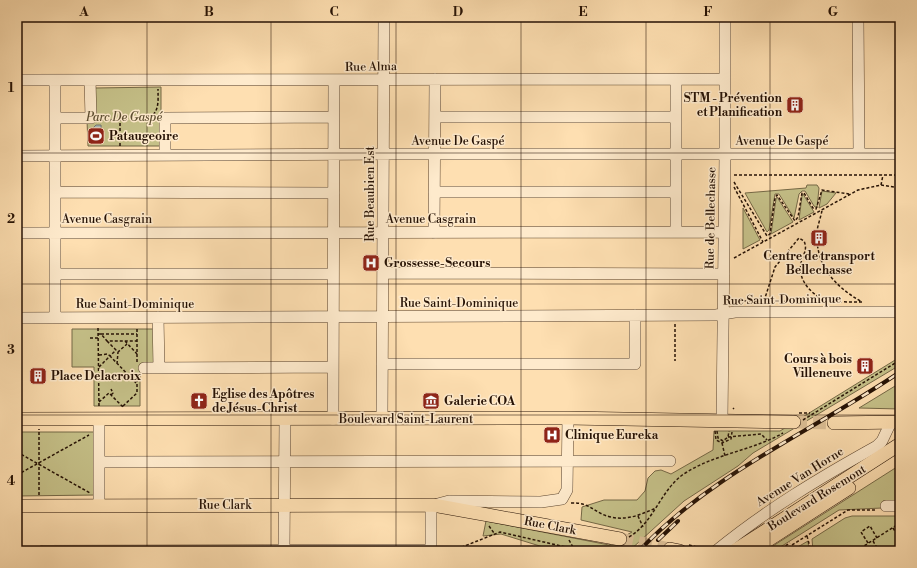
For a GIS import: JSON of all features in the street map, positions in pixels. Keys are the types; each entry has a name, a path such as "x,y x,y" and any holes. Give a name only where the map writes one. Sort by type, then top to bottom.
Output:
{"main road":[{"name":"Boulevard Saint-Laurent","path":"17,419 99,414 285,419 568,418 721,425 794,422"},
{"path":"834,423 896,422"},
{"name":"Boulevard Rosemont","path":"751,551 900,444"},
{"name":"Boulevard Rosemont","path":"734,551 900,454"},
{"name":"Rue Clark","path":"17,506 95,501 432,506 624,538"}],"street":[{"name":"Rue Beaubien Est","path":"382,419 384,17"},
{"name":"Rue de Bellechasse","path":"721,425 726,313 724,274 725,17"},
{"path":"858,17 859,154"},
{"name":"Rue Alma","path":"17,80 334,81 435,79 725,79"},
{"path":"434,232 435,79"},
{"path":"676,79 676,232"},
{"path":"55,80 57,156 55,317"},
{"path":"56,118 91,118 90,80"},
{"path":"333,419 334,81"},
{"path":"165,155 165,118 334,117"},
{"path":"435,117 676,117"},
{"name":"Avenue De Gaspé","path":"17,156 334,154 900,154"},
{"path":"56,192 334,193"},
{"path":"434,192 675,192"},
{"name":"Avenue Casgrain","path":"17,234 56,232 724,232"},
{"path":"383,273 724,274"},
{"path":"56,274 333,274"},
{"name":"Rue Saint-Dominique","path":"17,318 900,312"},
{"path":"382,364 635,364 635,315"},
{"path":"158,317 159,368"},
{"path":"144,368 333,368"},
{"path":"95,501 99,462 99,414"},
{"path":"562,499 567,490 568,418"},
{"path":"284,551 285,419"},
{"name":"Avenue Van Horne","path":"716,551 745,528 822,477 877,446 896,422"},
{"path":"99,462 670,461"},
{"name":"Rue Clark","path":"432,506 449,501 542,502 562,499"},
{"path":"43,551 431,550 432,506"},
{"path":"886,506 900,506"}],"path":[{"path":"100,120 146,120 155,114 158,109 158,88"},
{"path":"120,120 120,148"},
{"path":"734,175 900,175"},
{"path":"881,185 883,175"},
{"path":"734,182 768,239"},
{"path":"734,258 849,194 867,187 881,185 900,188"},
{"path":"734,187 763,242"},
{"path":"816,210 822,190 849,194"},
{"path":"795,220 798,217 802,193 804,193 817,212"},
{"path":"767,236 770,234 775,198 777,195 795,220 796,224"},
{"path":"734,301 862,302 840,288 822,262 817,238 822,210"},
{"path":"764,301 775,267 795,240 801,238 804,241 806,248 800,268 802,277 809,290 825,301"},
{"path":"675,323 675,360"},
{"path":"98,328 100,334 117,351 117,364"},
{"path":"100,334 137,334"},
{"path":"99,414 98,338 100,334"},
{"path":"90,338 98,338"},
{"path":"107,341 137,341"},
{"path":"125,341 137,354"},
{"path":"99,367 110,356 127,344"},
{"path":"99,355 108,354 137,384"},
{"path":"111,389 113,393 111,395"},
{"path":"99,402 109,393 123,407 129,401"},
{"path":"721,425 717,436 719,440 723,441 728,437 761,434 767,440"},
{"path":"721,425 728,437"},
{"path":"721,425 715,438 717,441 722,443 726,442 731,437 732,429"},
{"path":"39,429 39,497"},
{"path":"17,475 91,433"},
{"path":"722,443 725,456"},
{"path":"17,452 90,492 95,501"},
{"path":"562,499 567,503 584,503 610,517 626,518 638,516 656,508 643,527 624,538"},
{"path":"778,551 807,536 848,510 883,510 886,506"},
{"path":"638,516 643,527"},
{"path":"491,521 489,528 494,534"},
{"path":"856,551 900,523"},
{"path":"868,544 861,532 870,526 877,538"},
{"path":"893,528 900,539"},
{"path":"452,551 500,532 584,551"},
{"path":"807,536 811,551"},
{"path":"873,540 879,551"},
{"path":"605,551 611,548"},
{"path":"679,548 701,548"}],"green space":[{"name":"Parc De Gaspé","path":"161,87 161,146 88,146 87,120 95,88"},
{"path":"807,185 817,185 819,188 817,208 814,206 805,191 802,191 799,194 794,218 779,194 775,194 769,230 767,232 745,193 806,188"},
{"path":"822,191 836,193 827,204 819,208"},
{"path":"803,194 814,212 799,220 802,196"},
{"path":"777,197 793,222 771,234 776,199"},
{"path":"743,208 760,240 743,249"},
{"path":"72,329 155,329 155,365 140,365 140,406 94,406 94,367 72,367"},
{"path":"900,357 900,365 753,453 738,466 684,501 629,551 556,551 501,534 483,536 486,521 609,545 632,532 581,520 582,507 604,500 637,500 645,491 648,478 655,471 661,470 671,474 713,450 714,431 780,431"},
{"path":"900,383 900,409 859,408"},
{"path":"17,432 96,432 96,495 17,496"},
{"path":"900,465 900,502 883,501 882,508 839,510 774,551 765,551"},
{"path":"852,516 900,516 900,551 813,551 812,539 845,518"},
{"path":"808,541 809,551 797,550 796,548"}],"shaded area":[{"name":"Pataugeoire","path":"96,125 101,125 102,143 91,143 91,130"}],"tunnel":[{"path":"794,422 834,423"},
{"path":"620,539 670,549"}],"railway":[{"path":"639,551 668,523 698,498 764,454 900,372"},
{"path":"658,540 678,521"}],"place":[{"name":"STM - Prévention et Planification","path":"795,105"},
{"name":"Pataugeoire","path":"96,136"},
{"name":"Centre de transport Bellechasse","path":"819,238"},
{"name":"Grossesse-Secours","path":"371,263"},
{"name":"Cours à bois Villeneuve","path":"865,366"},
{"name":"Place Delacroix","path":"38,376"},
{"name":"Eglise des Apôtres de Jésus-Christ","path":"199,401"},
{"name":"Galerie COA","path":"431,401"},
{"name":"Clinique Eureka","path":"552,435"}]}
